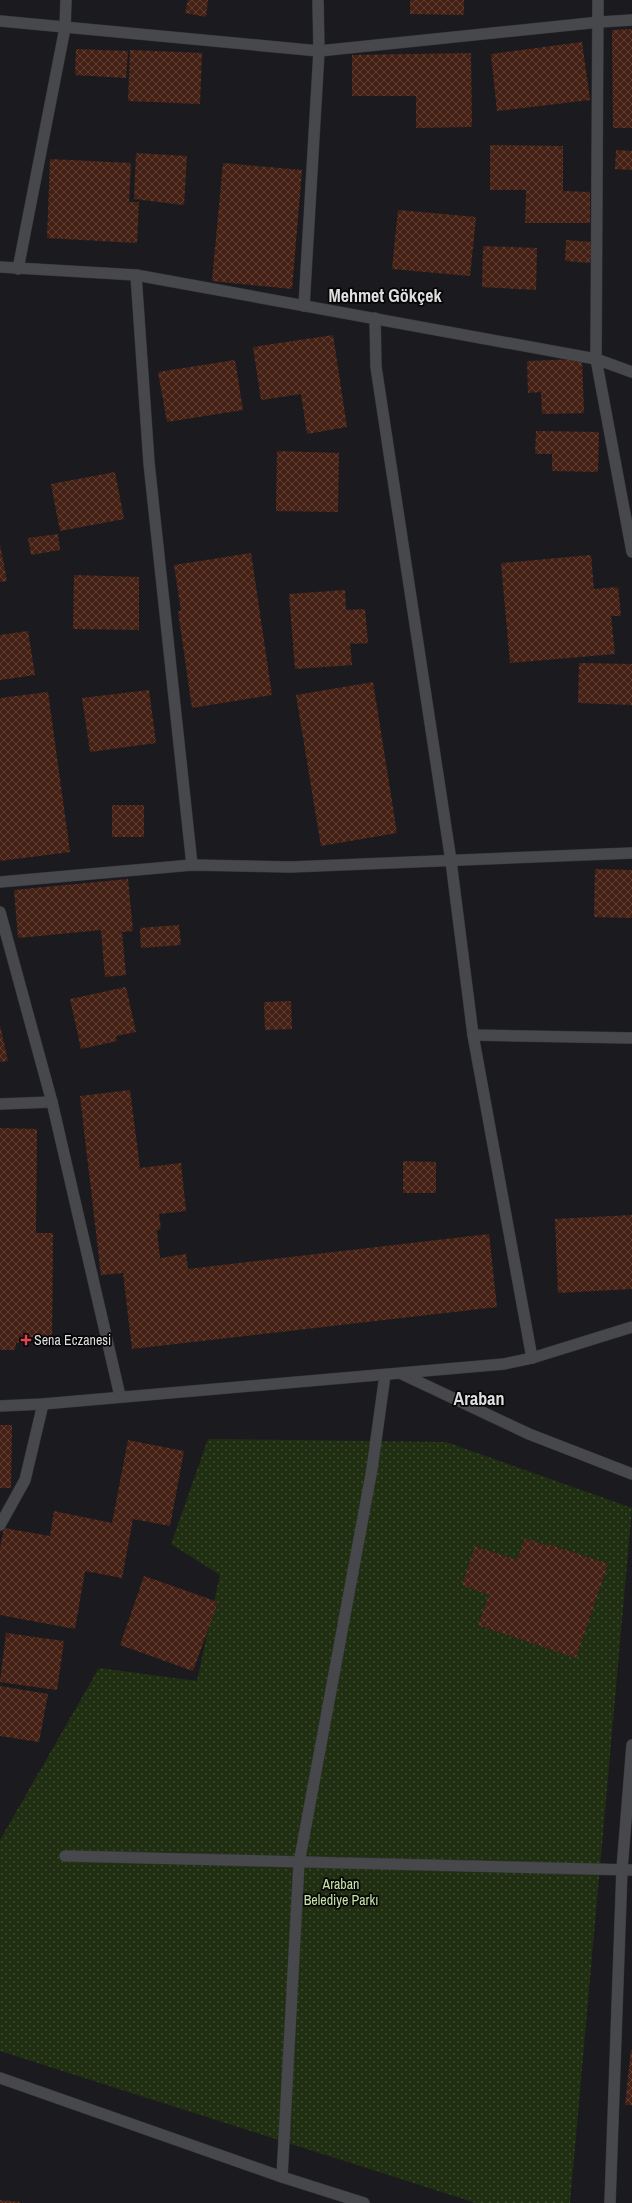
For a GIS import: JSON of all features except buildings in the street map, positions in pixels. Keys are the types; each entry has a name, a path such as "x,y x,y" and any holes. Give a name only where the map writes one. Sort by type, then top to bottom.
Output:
{"street":[{"path":"18,269 65,28 66,0"},
{"path":"304,306 319,51 318,0"},
{"path":"598,0 600,22 596,359 632,552"},
{"path":"0,21 319,51 632,20"},
{"path":"0,267 136,275 596,359 632,372"},
{"path":"136,275 149,463 192,865"},
{"path":"375,318 376,368 451,861 473,1035 532,1358"},
{"path":"0,882 192,865 291,867 632,853"},
{"path":"0,912 52,1102 120,1396"},
{"path":"473,1035 632,1038"},
{"path":"0,1104 52,1102"},
{"path":"0,1406 43,1404 120,1396 504,1364 532,1358 632,1327"},
{"path":"401,1373 529,1434 632,1474"},
{"path":"282,2177 299,1863 372,1469 385,1375"},
{"path":"0,1525 25,1480 43,1404"},
{"path":"610,2203 632,1744"},
{"path":"65,1856 299,1863 627,1869"},
{"path":"0,2078 282,2177 364,2203"}],"green space":[{"name":"Araban Belediye Parkı","path":"208,1439 446,1442 632,1508 570,2203 476,2203 0,2051 0,1840 99,1668 197,1681 220,1575 171,1544"}],"place":[{"name":"Sena Eczanesi","path":"26,1340"}],"district":[{"name":"Mehmet Gökçek","path":"385,295"},
{"name":"Araban","path":"479,1398"}]}
